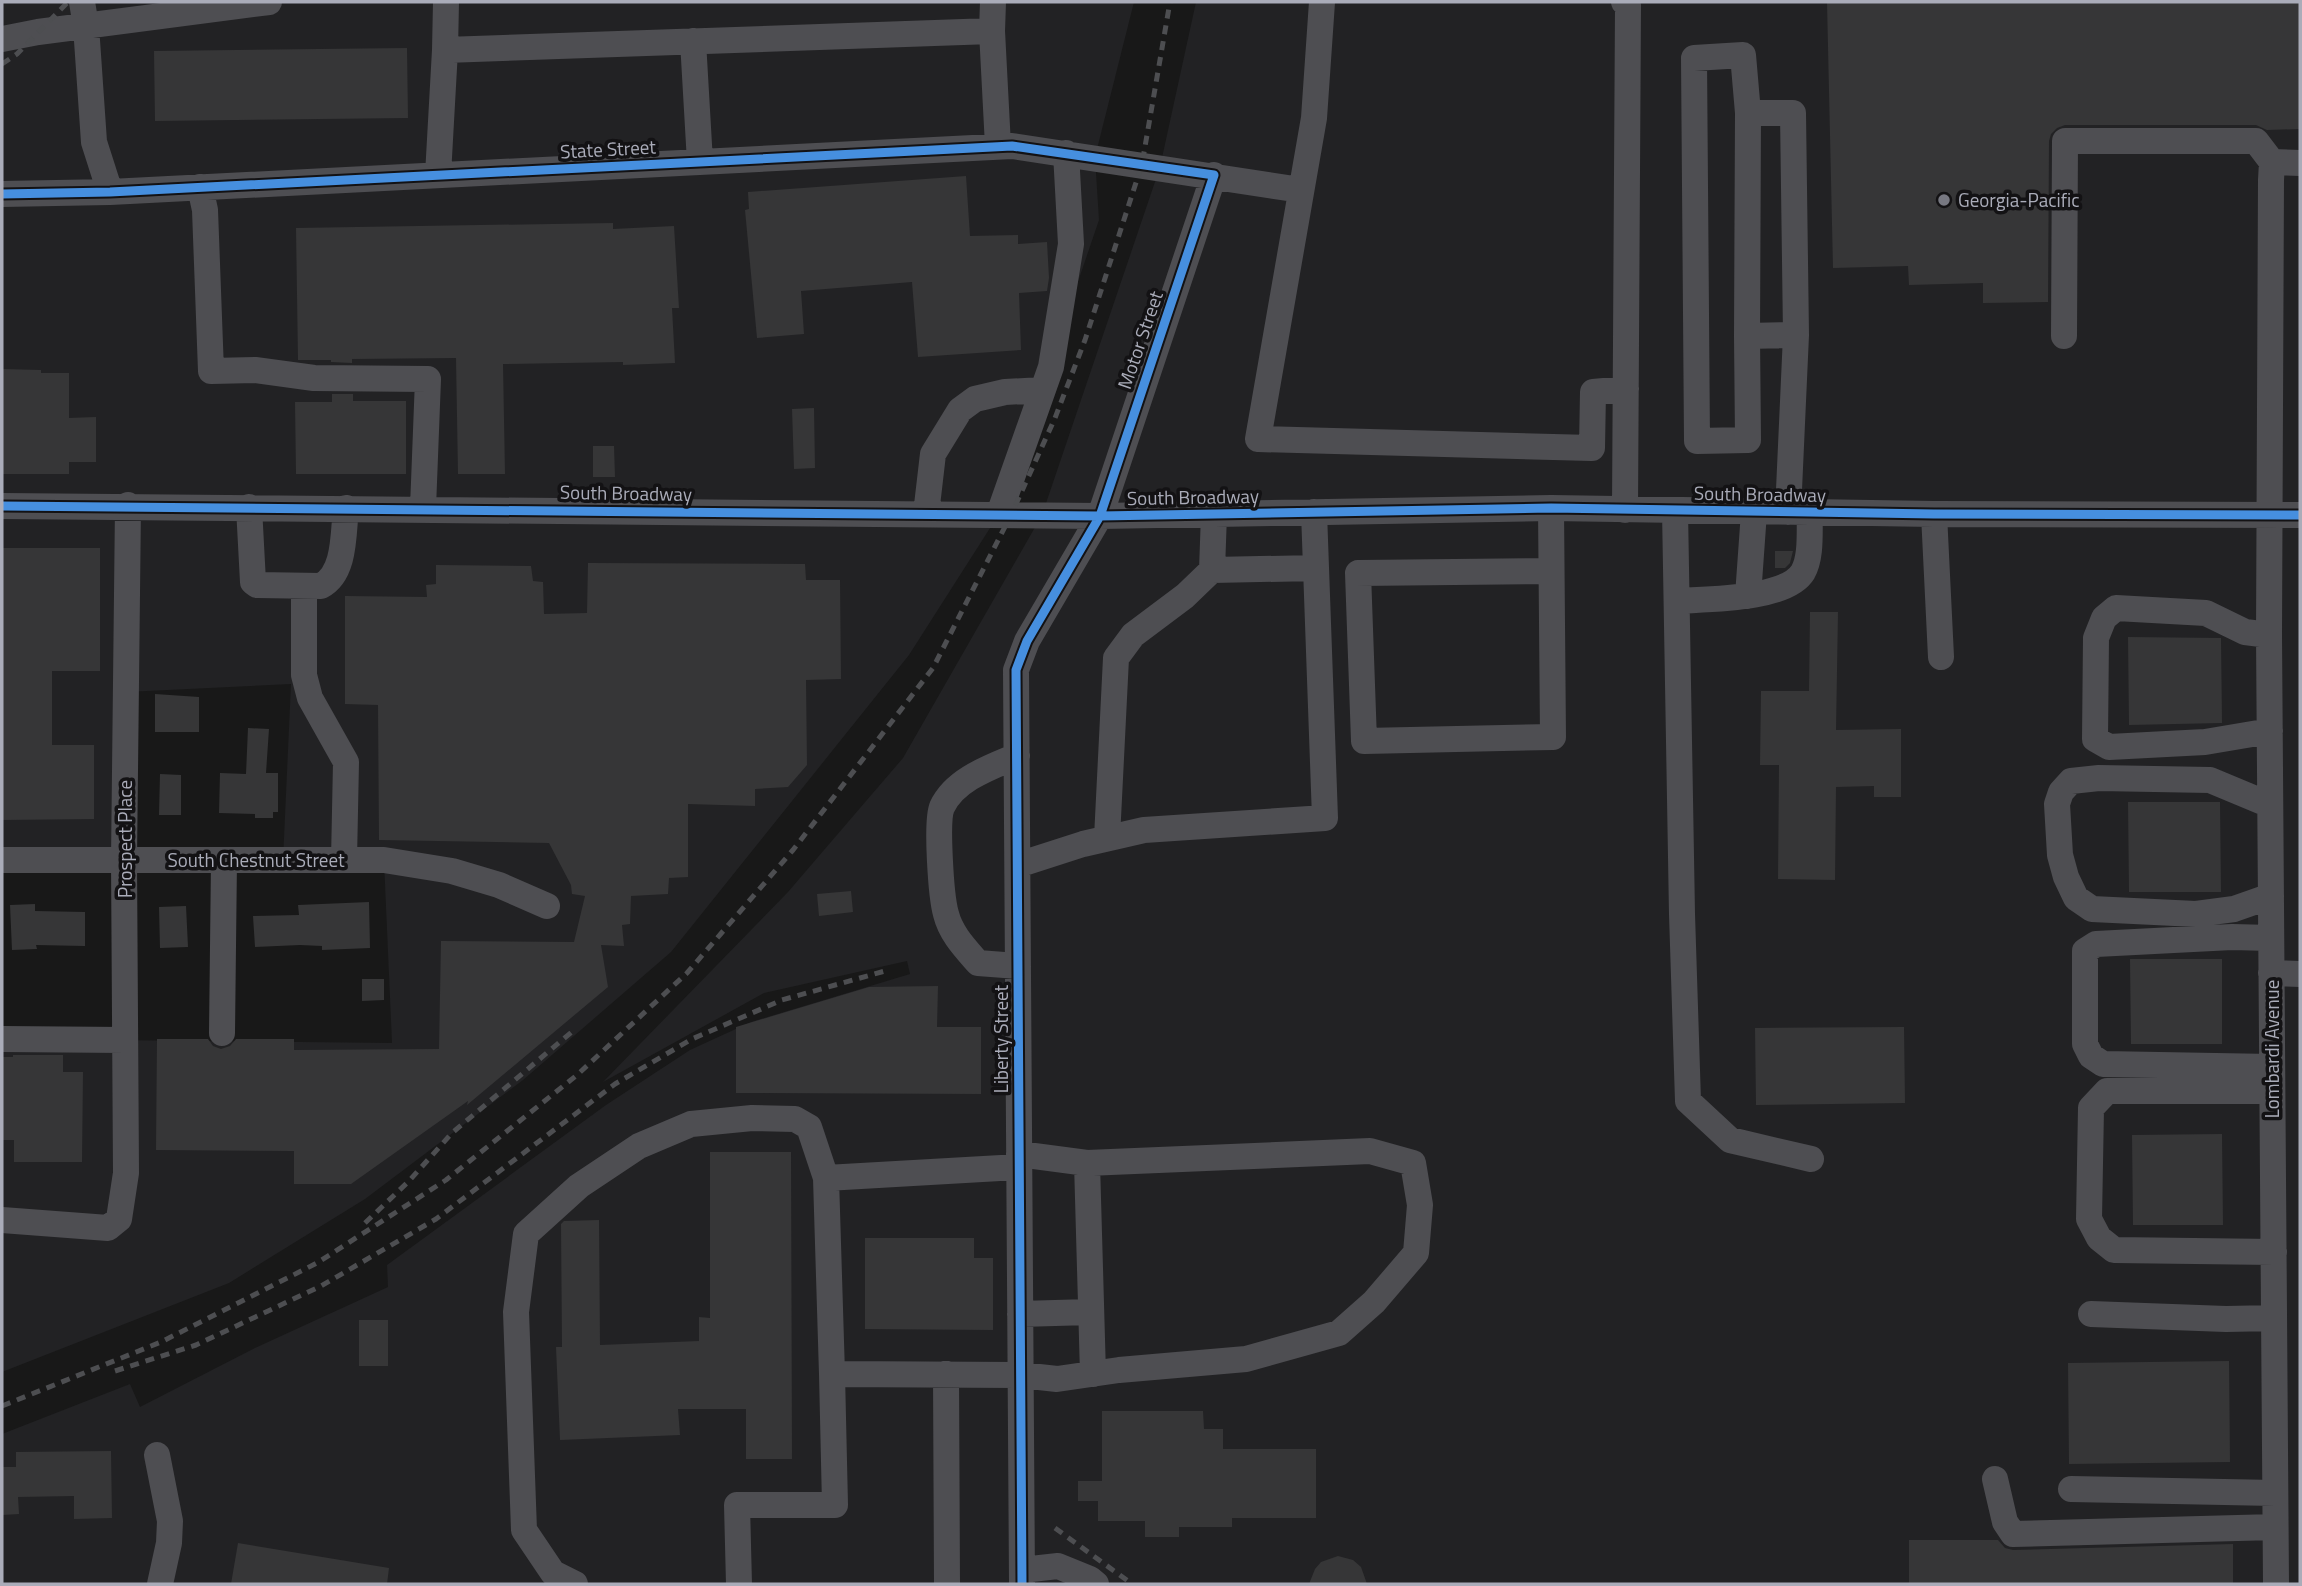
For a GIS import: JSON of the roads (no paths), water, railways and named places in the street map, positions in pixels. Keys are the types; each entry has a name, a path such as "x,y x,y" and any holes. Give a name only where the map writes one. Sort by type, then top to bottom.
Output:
{"street":[{"path":"2,39 84,14 269,2"},
{"path":"438,175 446,2"},
{"path":"993,2 998,146"},
{"path":"1322,2 1314,118 1258,439 1592,448 1593,392 1626,389"},
{"path":"1624,2 1628,5 1625,510"},
{"path":"84,14 94,142 110,192"},
{"path":"445,50 992,31"},
{"path":"693,41 699,162"},
{"path":"1743,55 1748,113 1747,336 1748,440 1697,442 1694,58 1743,55"},
{"path":"1677,601 1758,595 1787,585 1802,574 1808,554 1799,512 1793,113 1748,113"},
{"path":"2064,336 2065,141 2256,141 2272,162 2300,163"},
{"name":"State Street","path":"2,194 110,192 998,146 1066,153 1301,190"},
{"path":"999,514 1051,367 1071,244 1066,153"},
{"name":"Lombardi Avenue","path":"2272,162 2269,635 2276,1584"},
{"name":"Motor Street","path":"1100,516 1214,175"},
{"path":"200,187 205,210 211,371 255,370 314,378 428,379 423,508"},
{"path":"1747,336 1796,335"},
{"path":"926,514 933,454 960,410 975,399 1005,392 1042,390"},
{"name":"South Broadway","path":"2,506 128,505 1100,516 1551,509 2300,515"},
{"name":"Prospect Place","path":"2,1220 108,1228 119,1219 126,1173 124,860 128,505"},
{"path":"249,507 253,582 257,585 304,586 321,586 329,582 338,567 346,508"},
{"path":"1551,509 1553,737 1364,741 1358,573 1551,571"},
{"path":"1675,510 1688,1101 1730,1140 1811,1159"},
{"path":"1018,865 1143,830 1325,818 1314,512"},
{"path":"1748,596 1754,512"},
{"path":"1212,570 1214,514"},
{"path":"1934,514 1941,657"},
{"name":"Liberty Street","path":"1022,1577 1016,670 1027,641 1100,516"},
{"path":"1107,838 1116,659 1133,635 1185,596 1212,570 1316,568"},
{"path":"304,586 304,675 310,698 346,762 344,860"},
{"path":"2269,635 2245,632 2206,613 2116,608 2104,618 2096,638 2095,739 2109,747 2205,743 2270,731"},
{"path":"1017,756 963,782 943,805 938,824 946,913 957,940 978,963 1018,966"},
{"path":"2270,805 2210,780 2099,778 2071,781 2061,792 2057,804 2060,855 2066,877 2076,898 2092,909 2196,914 2234,909 2271,896"},
{"name":"South Chestnut Street","path":"2,860 384,860 452,871 499,886 547,906"},
{"path":"222,1032 224,860"},
{"path":"2271,938 2232,937 2096,944 2085,951 2085,1044 2091,1056 2103,1064 2272,1079"},
{"path":"2272,973 2300,974"},
{"path":"2,1039 125,1040"},
{"path":"2272,1079 2106,1091 2091,1108 2089,1219 2099,1238 2114,1250 2274,1252"},
{"path":"575,1584 553,1573 524,1530 516,1312 526,1234 579,1186 639,1146 691,1124 752,1118 795,1119 809,1127 826,1178 835,1505 737,1505 739,1584"},
{"path":"826,1178 1019,1161 1087,1163 1370,1151 1413,1163 1420,1205 1416,1253 1374,1302 1339,1333 1246,1359 1057,1379 1021,1375 832,1374"},
{"path":"1087,1163 1093,1374"},
{"path":"1020,1314 1090,1312"},
{"path":"2091,1314 2274,1318"},
{"path":"946,1374 947,1584"},
{"path":"157,1455 170,1521 169,1543 160,1584"},
{"path":"1996,1479 2002,1511 2012,1534 2275,1527"},
{"path":"2071,1489 2275,1493"},
{"path":"1022,1577 1058,1566 1096,1584"}],"railway":[{"path":"2,64 17,54 68,2"},
{"path":"2,1406 161,1342 317,1263 446,1180 577,1075 687,973 793,850 933,668 1011,515 1055,418 1085,340 1142,164 1170,2"},
{"path":"115,1371 196,1345 321,1286 436,1219 615,1084 692,1039 782,1000 885,971"},
{"path":"365,1223 409,1181 452,1133 574,1030"},
{"path":"1055,1528 1132,1584"}],"place":[{"name":"Georgia-Pacific","path":"1944,200"}]}
